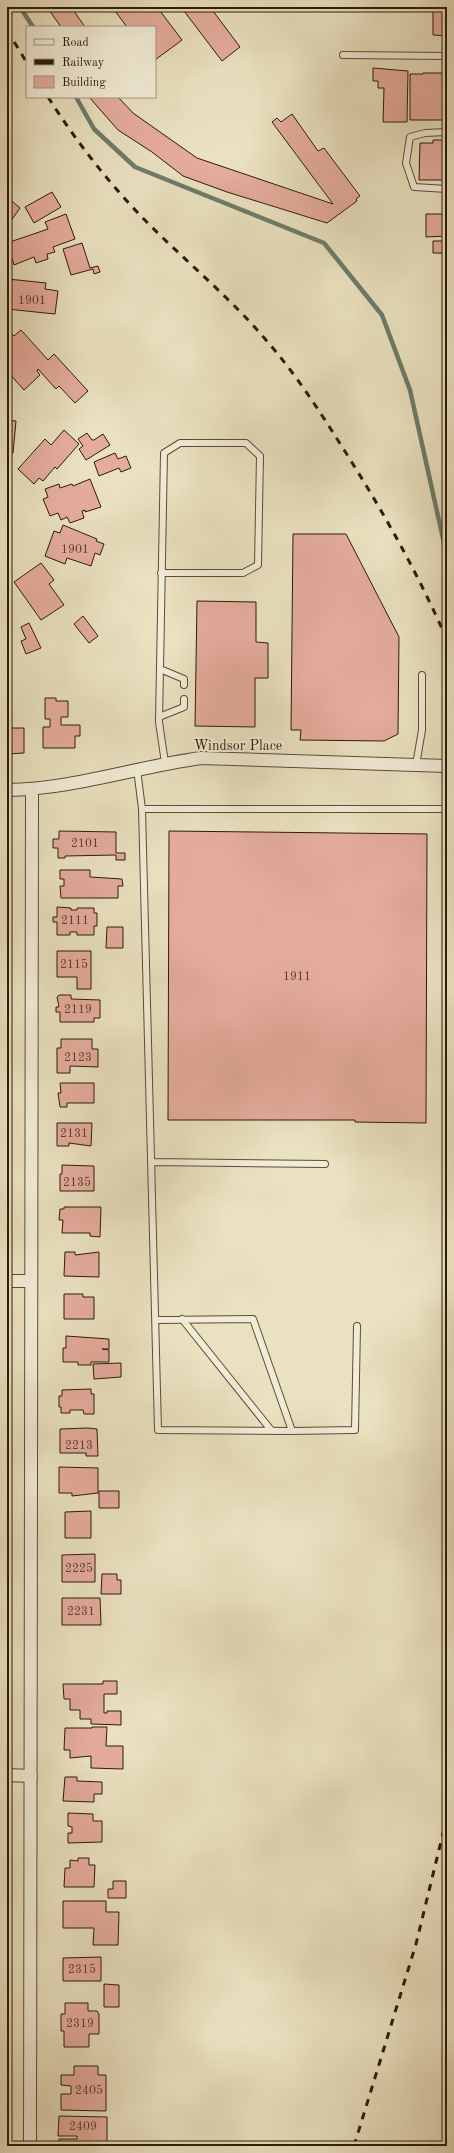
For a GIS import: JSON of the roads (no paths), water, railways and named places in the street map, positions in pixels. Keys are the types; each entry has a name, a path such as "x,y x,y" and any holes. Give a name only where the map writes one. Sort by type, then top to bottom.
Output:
{"street":[{"name":"Windsor Place","path":"7,790 32,790 117,776 137,769 165,763 201,758 447,766"},
{"path":"30,2146 32,790"},
{"path":"7,1281 31,1281"},
{"path":"7,1776 31,1776"}],"lane":[{"path":"344,55 447,56"},
{"path":"447,132 425,133 410,137 406,163 414,187 447,189"},
{"path":"162,573 243,573 258,565 260,456 246,443 180,443 164,453 159,717 165,763"},
{"path":"160,669 184,679 184,685"},
{"path":"416,765 422,730 422,675"},
{"path":"159,717 184,707 184,699"},
{"path":"137,769 142,809 158,1430 354,1430 357,1326"},
{"path":"142,809 447,809"},
{"path":"152,1162 325,1164"},
{"path":"182,1319 271,1430"},
{"path":"156,1320 253,1319 292,1431"}],"waterway":[{"path":"20,7 32,26"},
{"path":"77,98 94,129 135,167 324,243 382,315 410,390 444,543"}],"railway":[{"path":"7,30 26,61"},
{"path":"49,98 90,157 125,199 251,323 296,377 331,429 383,515 423,589 447,640"},
{"path":"354,2146 416,1944 447,1817"}]}
